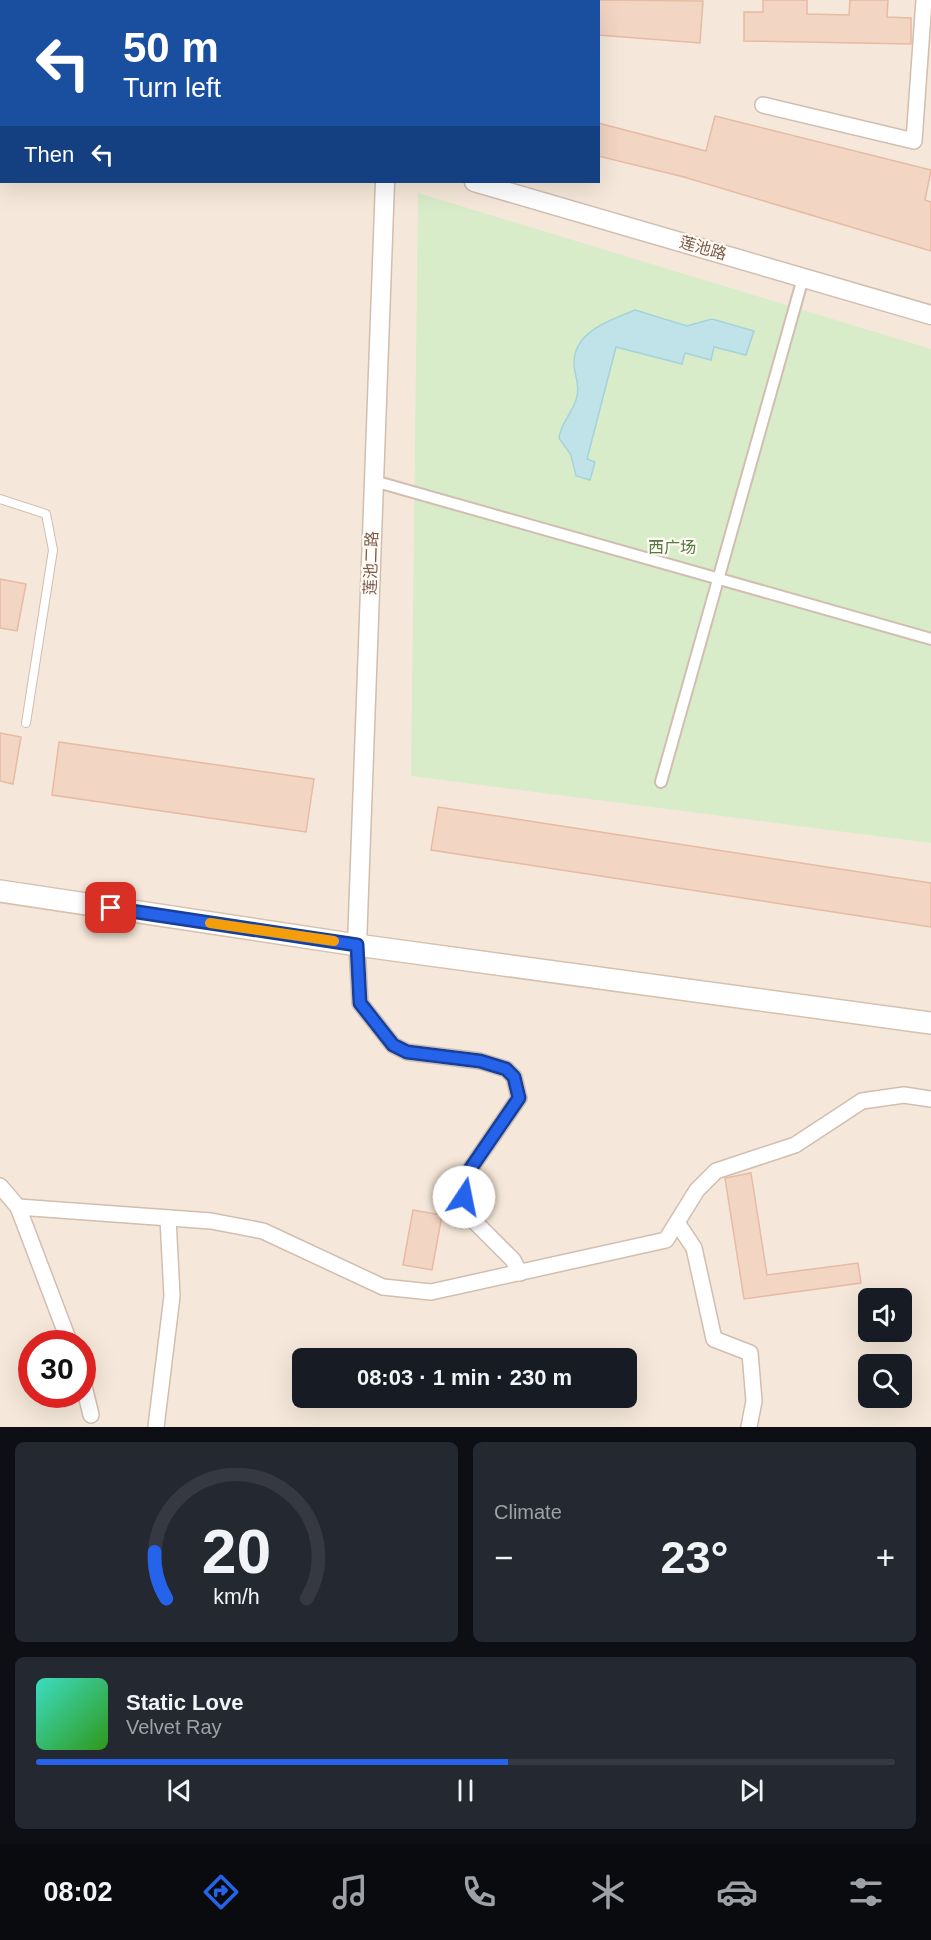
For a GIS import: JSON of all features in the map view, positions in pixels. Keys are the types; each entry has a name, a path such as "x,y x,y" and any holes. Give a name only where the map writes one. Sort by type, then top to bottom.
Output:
{"main road":[{"path":"0,891 357,945 931,1023"}],"street":[{"path":"763,105 914,141 924,0"},
{"name":"莲池二路","path":"357,945 385,183"},
{"name":"莲池路","path":"477,183 931,315"},
{"path":"662,782 803,278"},
{"path":"374,481 931,639"},
{"path":"357,945 360,1003 393,1045 407,1052 480,1061 506,1069 514,1077 519,1098 462,1181 466,1213 513,1260 520,1273"},
{"path":"18,1207 211,1221 263,1231 383,1287 431,1292 666,1240 697,1190 716,1171 795,1145 862,1101 904,1095 931,1099"},
{"path":"0,1186 18,1207 65,1330"},
{"path":"156,1427 172,1296 168,1218"},
{"path":"678,1224 694,1248 714,1339 750,1353 754,1401 749,1427"},
{"path":"89,1408 91,1415"}],"lane":[{"path":"0,499 46,514 53,550 26,723"}],"shaded area":[{"path":"600,0 931,0 931,1427 0,1427 0,183 600,183"}],"green space":[{"name":"西广场","path":"418,193 931,349 931,843 411,776"}],"water":[{"path":"635,310 687,326 712,319 754,331 746,355 714,347 711,360 685,353 682,364 616,347 587,459 595,462 590,480 576,476 571,455 559,438 577,395 578,386 574,363 576,352 580,343 596,328"}],"building":[{"path":"600,0 703,1 700,43 600,35"},
{"path":"763,0 807,0 807,14 849,15 850,0 888,0 887,17 911,18 911,44 744,41 744,12 763,12"},
{"path":"715,116 931,170 925,200 931,202 931,251 684,177 600,156 600,124 706,151"},
{"path":"0,579 26,584 17,631 0,628"},
{"path":"0,733 21,737 13,784 0,781"},
{"path":"59,742 314,779 306,832 52,795"},
{"path":"438,807 931,883 931,927 431,850"},
{"path":"751,1173 767,1275 858,1263 861,1283 744,1299 725,1178"},
{"path":"413,1210 442,1215 432,1270 403,1265"}],"slow traffic":[{"path":"210,923 334,941"}],"route":[{"path":"111,908 357,945 360,1003 393,1045 407,1052 480,1061 506,1069 514,1077 519,1098 462,1181 464,1197"}]}
